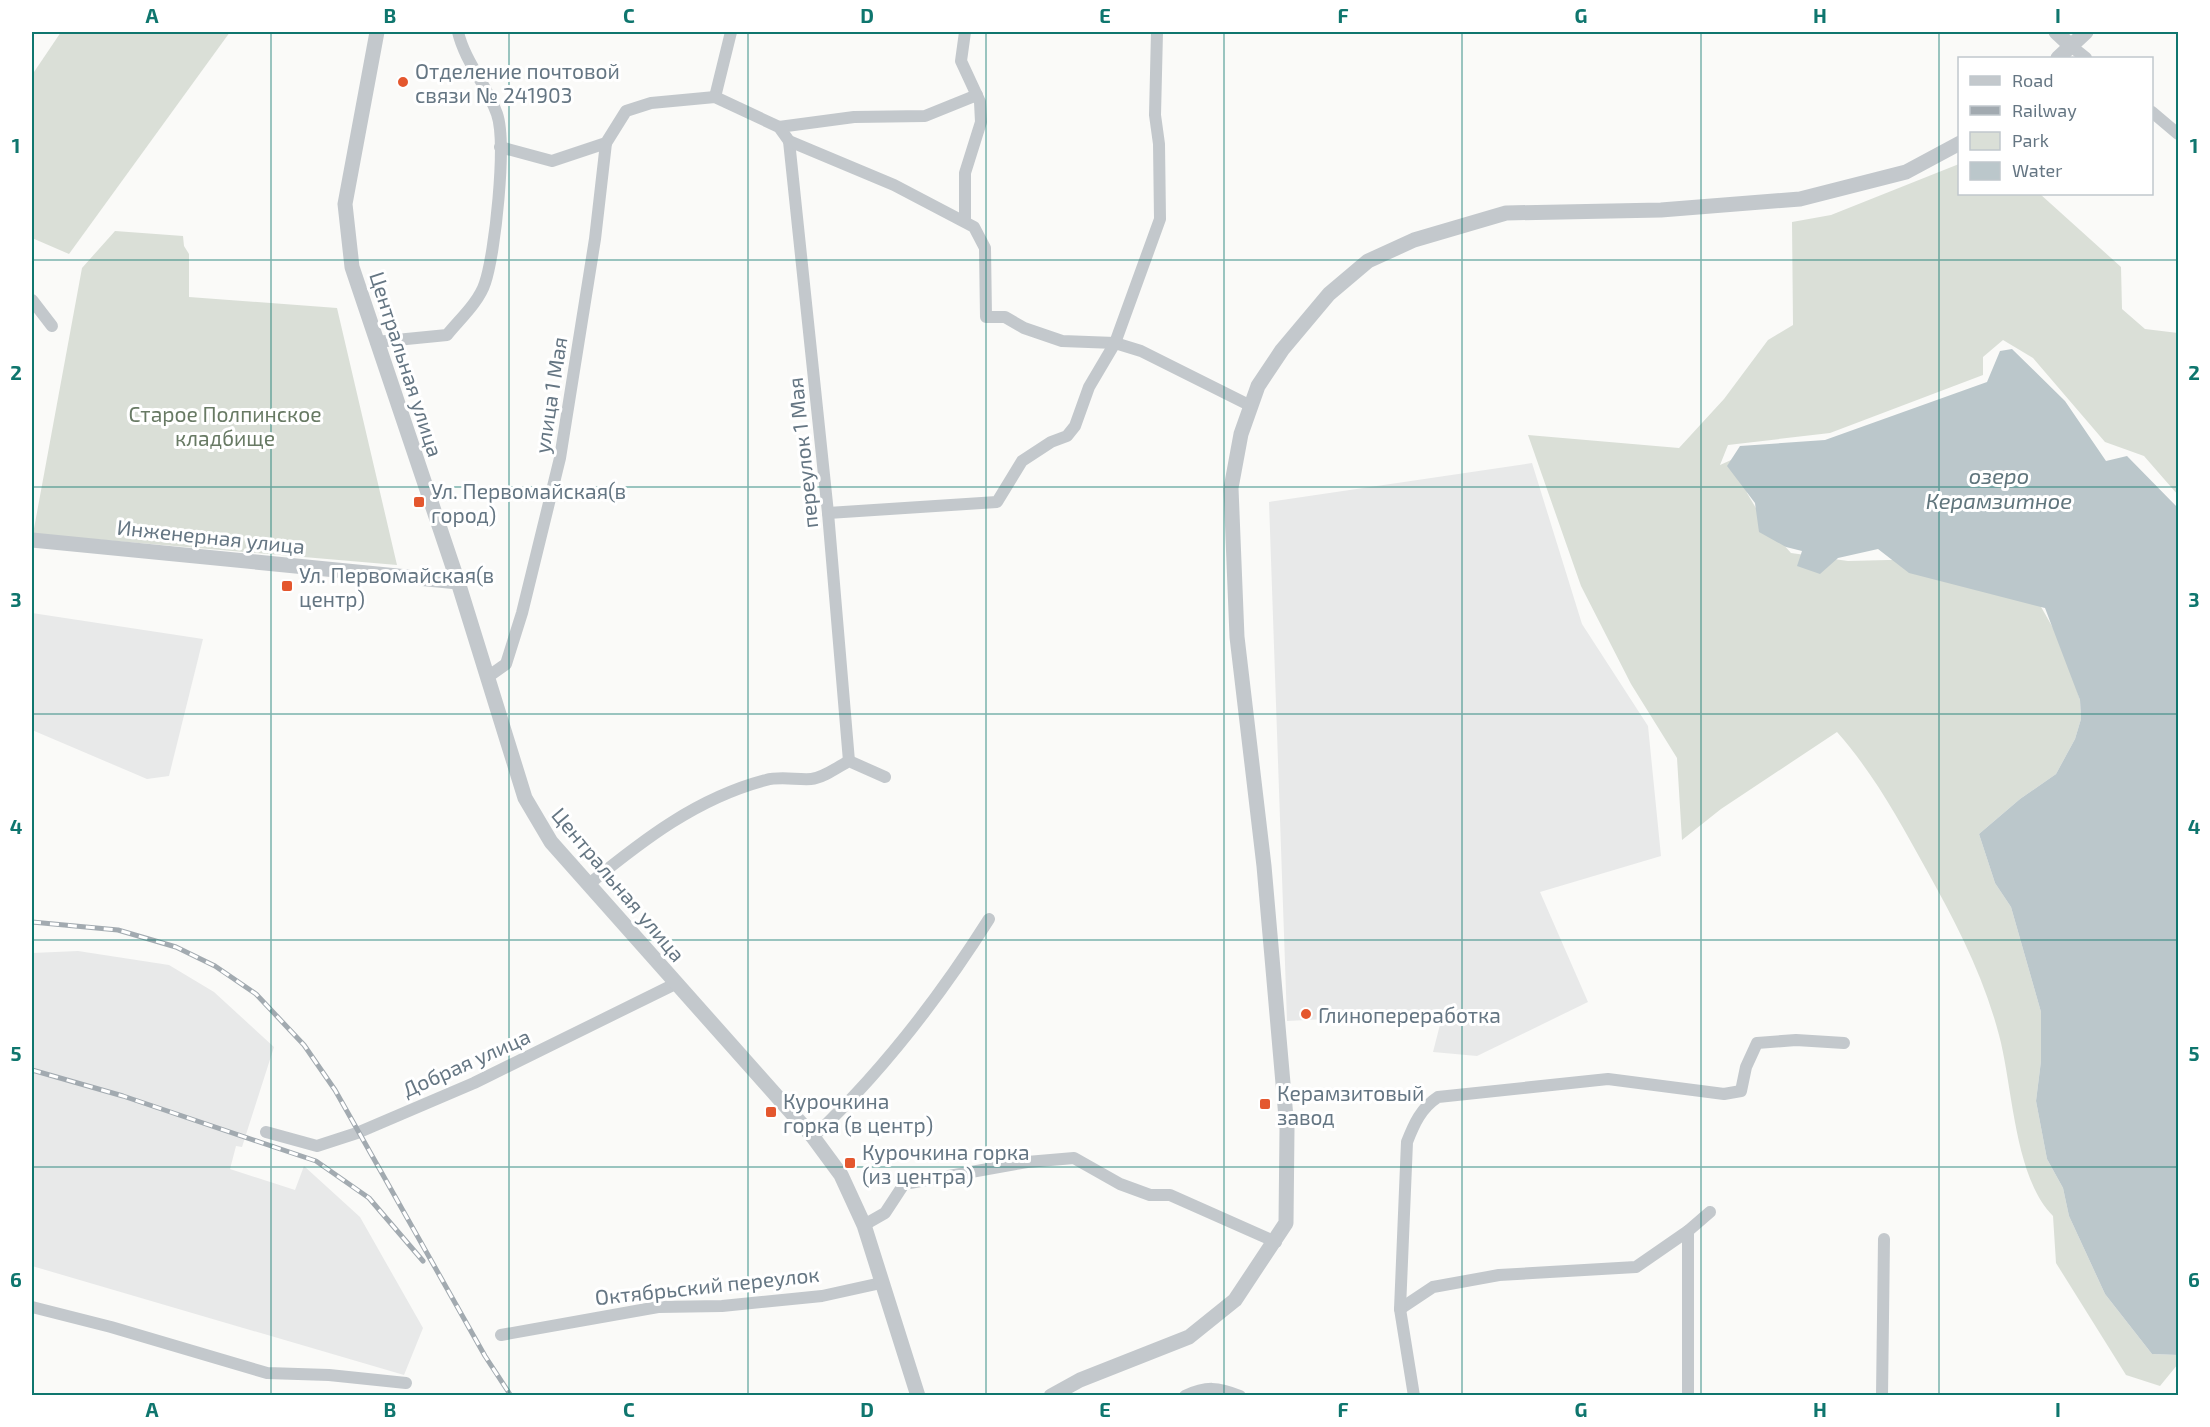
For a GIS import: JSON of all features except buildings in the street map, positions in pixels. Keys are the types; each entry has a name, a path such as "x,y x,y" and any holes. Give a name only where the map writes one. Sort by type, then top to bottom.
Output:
{"street":[{"name":"Центральная улица","path":"377,32 345,204 352,267 489,676 528,806 551,842 813,1137 841,1175 864,1225 880,1283 918,1395"},
{"path":"376,342 447,335 485,284 499,204 501,137 497,114 462,49 458,32"},
{"path":"715,97 732,32"},
{"path":"965,32 962,61 977,95 981,122 965,173 965,220"},
{"path":"828,513 997,502 1022,460 1051,442 1067,436 1075,426 1089,387 1115,343 1160,219 1159,144 1155,115 1158,32"},
{"path":"2056,32 2085,57"},
{"path":"2059,57 2086,32"},
{"path":"779,127 854,117 925,116 977,95"},
{"path":"500,147 552,161 606,143 626,111 651,103 715,97 779,127 789,141 894,185 929,205 965,220 980,235 987,263 986,317 1005,317 1024,328 1062,341 1115,343 1141,351 1251,406"},
{"path":"2153,114 2178,134"},
{"name":"переулок 1 Мая","path":"789,141 828,513 849,762"},
{"name":"улица 1 Мая","path":"489,676 506,664 522,613 560,458 595,239 606,143"},
{"path":"1051,1395 1080,1380 1189,1337 1235,1300 1286,1223 1287,1130 1264,866 1237,637 1231,488 1241,434 1258,386 1282,350 1329,294 1368,261 1414,240 1506,213 1661,210 1800,199 1906,172 1958,144"},
{"path":"32,300 52,326"},
{"name":"Инженерная улица","path":"32,540 458,582"},
{"path":"589,884 634,846 684,813 768,779 814,779 849,762 885,777"},
{"path":"813,1137 899,1046 959,967 989,919"},
{"name":"Добрая улица","path":"266,1132 317,1146 357,1133 474,1083 675,984"},
{"path":"1414,1395 1400,1310 1407,1143 1416,1120 1430,1102 1438,1096 1608,1079 1724,1094 1741,1091 1746,1067 1758,1043 1796,1040 1844,1043"},
{"path":"864,1225 885,1213 904,1184 1027,1162 1074,1158 1120,1184 1150,1195 1170,1195 1275,1242"},
{"path":"1400,1310 1433,1287 1488,1277 1636,1267 1688,1231 1710,1212"},
{"path":"1688,1231 1688,1395"},
{"path":"1882,1395 1884,1239"},
{"name":"Октябрьский переулок","path":"501,1335 658,1307 722,1306 822,1296 880,1283"},
{"path":"32,1307 111,1327 267,1373 329,1375 406,1383"},
{"path":"1185,1395 1200,1388 1240,1395"}],"shaded area":[{"path":"1532,463 1582,624 1648,726 1661,856 1540,892 1588,1002 1477,1056 1433,1052 1443,1013 1287,1021 1269,502"},
{"path":"32,613 203,639 169,776 147,779 32,730"},
{"path":"78,951 169,965 214,992 274,1047 242,1147 236,1146 230,1169 295,1190 304,1166 360,1217 423,1328 404,1375 32,1266 32,953"}],"green space":[{"path":"61,32 230,32 69,254 32,238 32,75"},
{"path":"1958,164 1958,195 2041,195 2121,267 2122,309 2145,329 2178,333 2178,495 2144,456 2105,442 2033,358 2003,340 1983,357 1983,375 1830,433 1728,445 1720,465 1740,456 1747,493 1766,525 1791,553 1848,561 1928,559 2036,598 2061,642 2080,700 2081,719 2075,739 2056,774 2020,799 1979,834 1995,883 2011,907 2041,1012 2041,1061 2036,1101 2047,1159 2063,1188 2069,1216 2105,1294 2152,1354 2178,1355 2178,1364 2160,1386 2126,1375 2056,1263 2053,1216 2040,1199 2022,1155 2004,1056 1985,991 1948,909 1874,781 1837,732 1721,809 1682,840 1677,758 1631,684 1581,586 1528,435 1679,448 1724,399 1768,340 1793,325 1792,222 1831,215"},
{"name":"Старое Полпинское кладбище","path":"115,231 183,236 184,246 189,254 189,297 337,308 397,565 33,534 82,268"}],"water":[{"name":"озеро Керамзитное","path":"2012,349 2065,401 2106,461 2127,456 2178,508 2178,1355 2152,1354 2105,1294 2069,1216 2063,1188 2047,1159 2036,1101 2041,1061 2041,1012 2011,907 1995,883 1979,834 2020,799 2056,774 2075,739 2081,719 2080,700 2045,608 1909,573 1878,549 1838,558 1820,574 1797,566 1802,551 1786,547 1759,532 1755,503 1727,466 1740,446 1825,440 1987,382 2000,351"}],"railway":[{"path":"32,922 118,930 176,947 215,966 256,994 304,1045 335,1090 485,1356 511,1396"},
{"path":"32,1070 123,1096 316,1161 369,1198 423,1261"}],"place":[{"name":"Отделение почтовой связи № 241903","path":"403,82"},
{"name":"Ул. Первомайская(в город)","path":"419,502"},
{"name":"Ул. Первомайская(в центр)","path":"287,586"},
{"name":"Глинопереработка","path":"1306,1014"},
{"name":"Керамзитовый завод","path":"1265,1104"},
{"name":"Курочкина горка (в центр)","path":"771,1112"},
{"name":"Курочкина горка (из центра)","path":"850,1163"}]}
